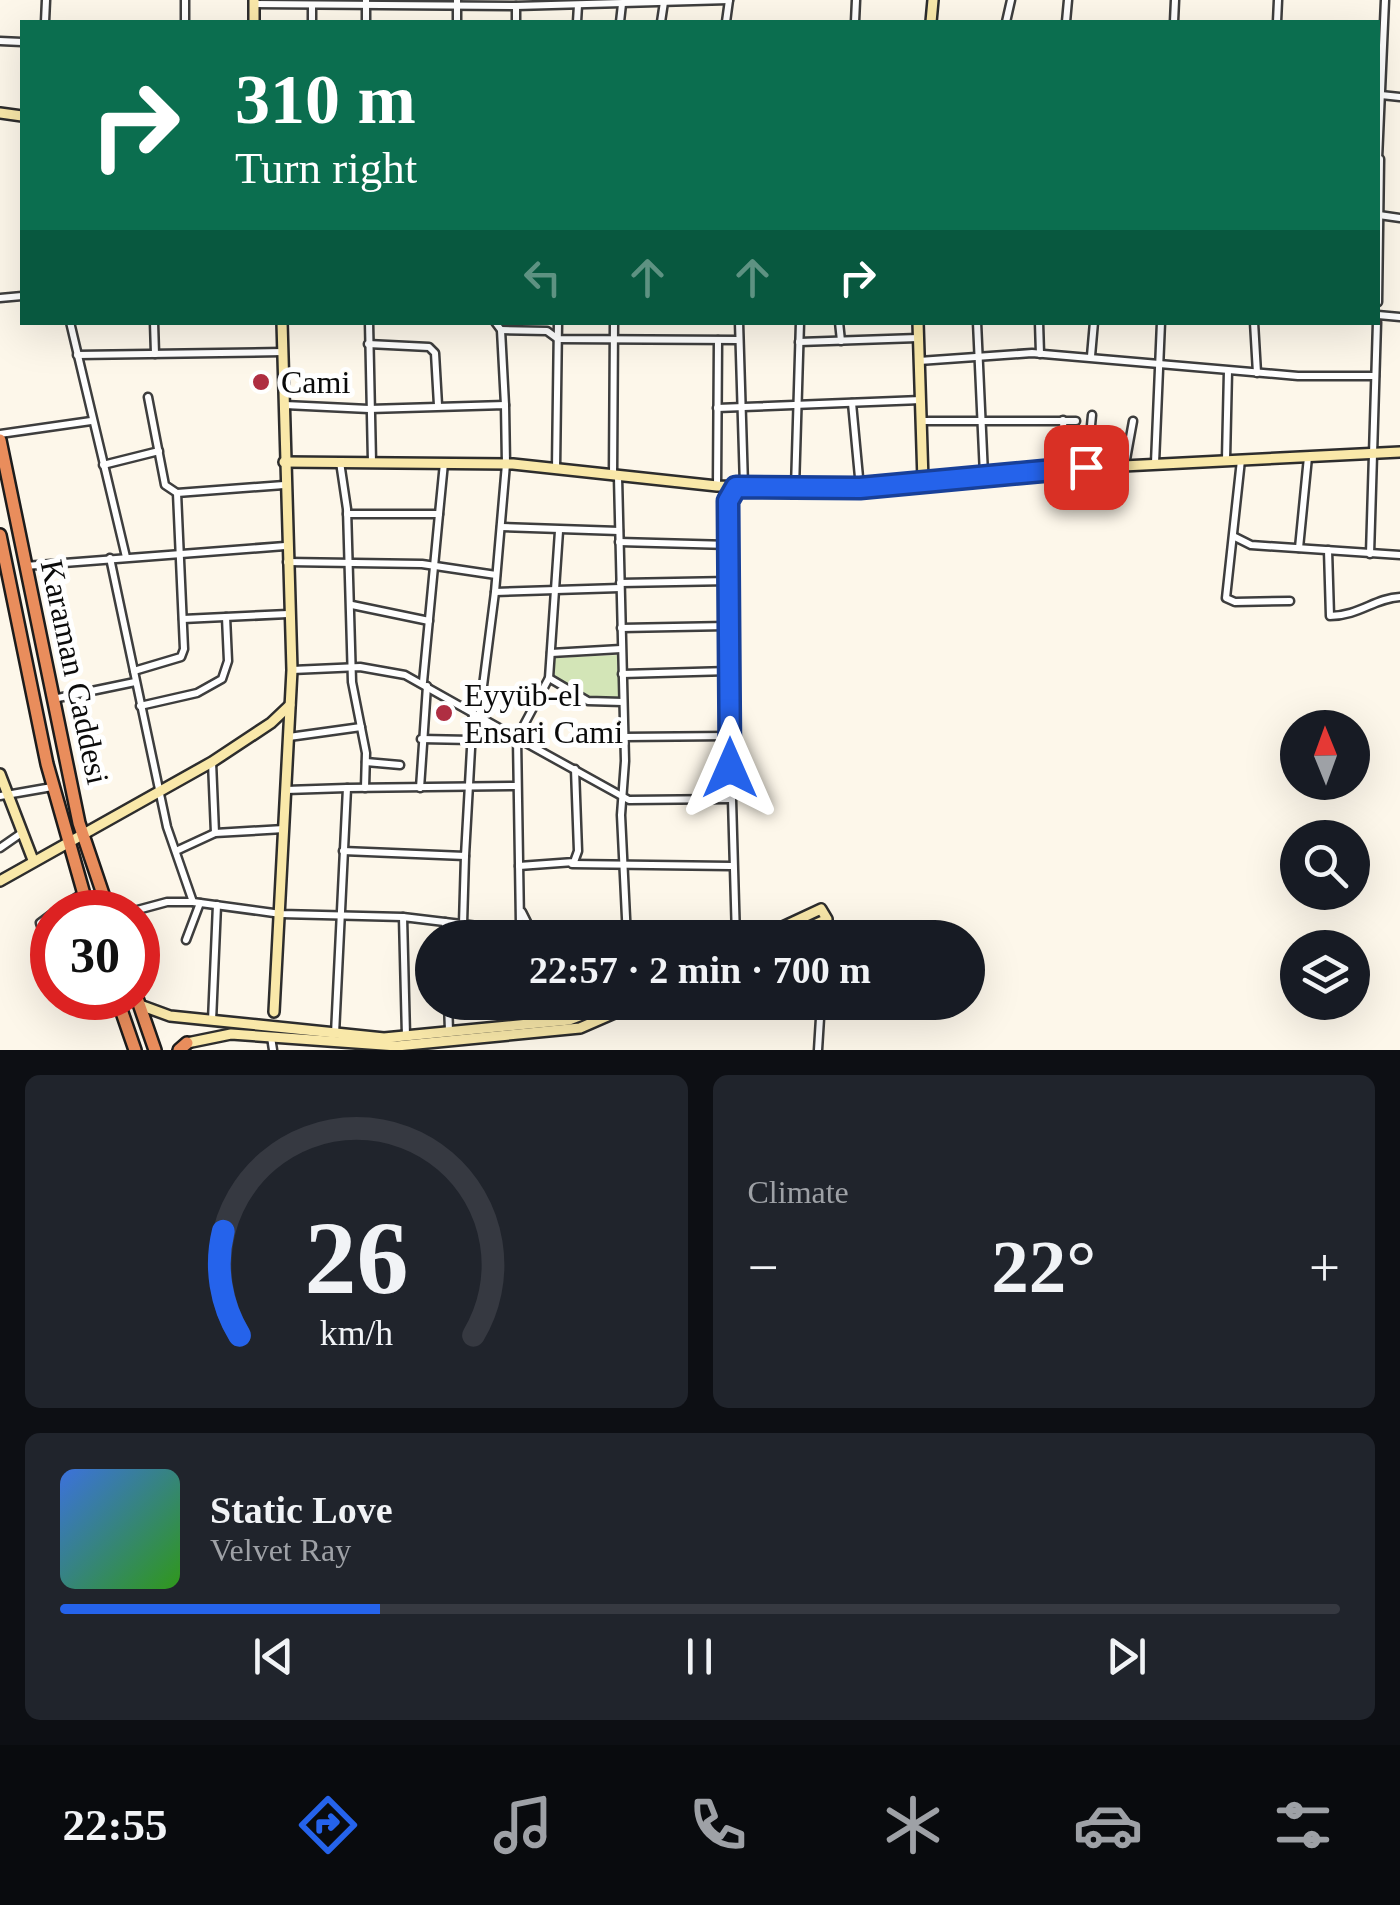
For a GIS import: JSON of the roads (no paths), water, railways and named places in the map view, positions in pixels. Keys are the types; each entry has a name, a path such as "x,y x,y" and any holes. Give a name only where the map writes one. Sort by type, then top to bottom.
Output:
{"highway":[{"name":"Karaman Caddesi","path":"0,437 51,699 82,833 101,890"},
{"name":"Karaman Caddesi","path":"0,534 53,787 82,890"},
{"path":"125,1020 136,1050"},
{"path":"145,1020 155,1050"}],"street":[{"path":"254,2 516,6 729,0"},
{"path":"1380,128 1380,35 1385,0"},
{"path":"620,20 622,4"},
{"path":"312,5 312,20"},
{"path":"577,20 578,5"},
{"path":"516,6 516,20"},
{"path":"1381,96 1400,97"},
{"path":"71,325 126,557"},
{"path":"154,325 155,354"},
{"path":"282,325 285,546 292,670 274,1012 291,1030"},
{"path":"369,325 372,462"},
{"path":"463,920 472,740 495,592 506,464 501,330 497,325"},
{"path":"556,468 558,325"},
{"path":"614,325 624,737 622,866 627,920"},
{"path":"735,920 727,626 728,501 740,487 743,408 738,325"},
{"path":"795,488 800,325"},
{"path":"838,325 841,341"},
{"path":"918,325 924,481"},
{"path":"977,325 984,475"},
{"path":"1039,325 1040,354"},
{"path":"1091,356 1094,325"},
{"path":"1155,463 1162,325"},
{"path":"1254,325 1257,373"},
{"path":"1370,554 1377,325"},
{"path":"501,330 547,331 558,339 740,340"},
{"path":"800,342 918,338"},
{"path":"716,486 718,340"},
{"path":"368,344 422,344 436,353 438,405"},
{"path":"77,355 283,352"},
{"path":"919,361 1040,354 1257,373 1375,376"},
{"path":"1226,460 1228,371"},
{"path":"148,398 165,486 177,492 284,484"},
{"path":"717,408 921,400"},
{"path":"852,403 860,488"},
{"path":"284,405 370,409 505,404"},
{"path":"1086,467 1092,415"},
{"path":"1062,420 1065,468"},
{"path":"0,437 91,421"},
{"path":"921,421 1076,421"},
{"path":"1125,465 1133,421"},
{"path":"103,465 159,451"},
{"path":"284,462 506,464 616,477 664,477 716,486 860,488 1065,468 1400,452"},
{"path":"1299,548 1308,456"},
{"path":"1242,459 1228,600 1290,601"},
{"path":"340,462 352,605 352,682 366,762 365,788"},
{"path":"420,788 444,463"},
{"path":"134,671 181,657 177,492"},
{"path":"347,514 438,514"},
{"path":"501,527 618,532"},
{"path":"520,920 517,738 549,678 559,531"},
{"path":"1234,536 1242,544 1400,555"},
{"path":"619,542 730,545"},
{"path":"24,566 181,550 285,546"},
{"path":"1328,550 1330,616 1371,608 1380,598 1400,597"},
{"path":"110,558 160,794 176,851 197,902 186,940"},
{"path":"286,562 435,566 496,575"},
{"path":"495,592 730,580"},
{"path":"352,605 430,621"},
{"path":"183,619 288,614"},
{"path":"140,706 197,693 222,679 228,662 226,616"},
{"path":"621,628 727,626"},
{"path":"551,653 621,650"},
{"path":"292,670 355,668 405,674 621,797 730,799"},
{"path":"622,674 729,672"},
{"path":"549,678 588,701 623,702"},
{"path":"51,699 136,682"},
{"path":"0,881 32,860 68,845 82,833 160,794 271,724 290,704"},
{"path":"288,737 361,726"},
{"path":"624,737 730,736"},
{"path":"421,739 472,740"},
{"path":"212,762 216,833"},
{"path":"366,762 400,764"},
{"path":"572,864 578,851 575,768"},
{"path":"0,774 4,795 24,832 32,860"},
{"path":"286,790 517,786"},
{"path":"4,795 53,787"},
{"path":"335,1034 347,788"},
{"path":"176,851 216,833 284,828"},
{"path":"0,848 24,832"},
{"path":"343,851 466,856"},
{"path":"519,866 731,866"},
{"path":"160,904 197,902 281,914 424,920"},
{"path":"212,1022 217,904"},
{"path":"798,920 822,909 827,919"},
{"path":"520,910 526,920"},
{"path":"404,918 406,1036"},
{"path":"254,1026 274,1012"},
{"path":"160,1013 291,1030 406,1036 560,1020"},
{"path":"449,1020 450,1032"},
{"path":"531,1020 533,1024"},
{"path":"184,1048 212,1034 398,1046 580,1028 598,1020"},
{"path":"818,1050 820,1020"},
{"path":"271,1036 272,1050"}],"place":[{"name":"Cami","path":"261,382"},
{"name":"Eyyüb-el Ensari Cami","path":"444,713"}]}
